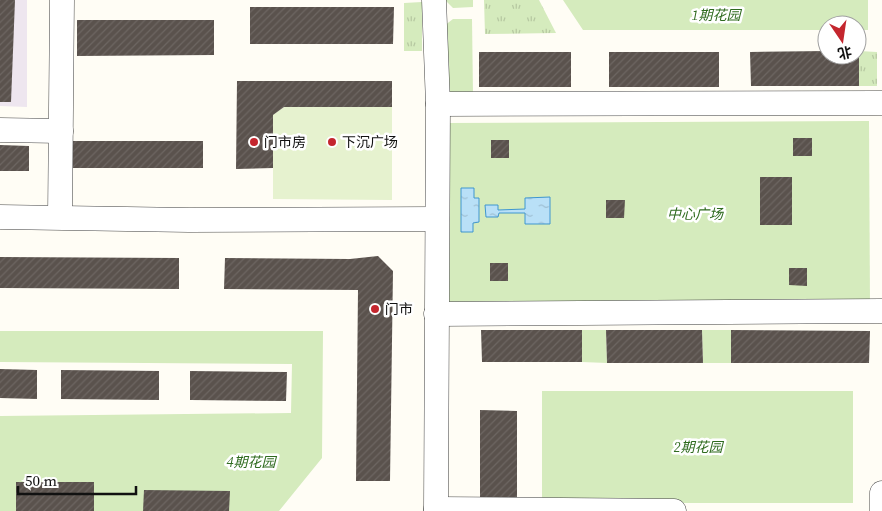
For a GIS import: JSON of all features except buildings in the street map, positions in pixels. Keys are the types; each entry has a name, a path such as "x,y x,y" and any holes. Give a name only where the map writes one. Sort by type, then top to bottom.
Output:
{"street":[{"path":"60,217 62,0"},
{"path":"434,0 438,104 436,510 674,511"},
{"path":"438,104 882,103"},
{"path":"0,130 61,131"},
{"path":"0,216 190,220 437,219"},
{"path":"436,314 882,311"},
{"path":"882,493 882,511"}],"shaded area":[{"path":"0,0 27,0 27,107 0,106"}],"green space":[{"path":"445,0 473,0 473,7 453,8"},
{"path":"484,0 539,0 556,33 485,34"},
{"name":"1期花园","path":"563,0 868,0 868,30 867,15 817,15 817,30 583,30"},
{"path":"422,2 422,51 404,51 404,3"},
{"path":"453,19 472,19 473,95 453,95 444,85 444,26"},
{"path":"867,51 877,52 877,86 859,86 859,65 867,65"},
{"name":"下沉广场","path":"284,107 392,107 392,200 273,199 273,115"},
{"name":"中心广场","path":"869,121 870,305 447,309 446,123"},
{"path":"582,330 606,330 607,363 582,362"},
{"path":"702,330 731,330 731,363 703,363"},
{"name":"4期花园","path":"0,331 323,331 322,458 279,511 0,511 0,416 291,413 292,364 0,362"},
{"name":"2期花园","path":"542,391 853,391 853,503 542,503"}],"water":[{"path":"461,188 474,188 474,198 479,198 479,222 473,223 473,232 461,232"},
{"path":"550,197 550,224 525,224 525,213 499,213 498,217 486,217 485,205 498,205 498,210 525,209 525,198"}],"place":[{"name":"门市房","path":"254,142"},
{"name":"下沉广场","path":"332,142"},
{"name":"门市","path":"375,309"}]}
